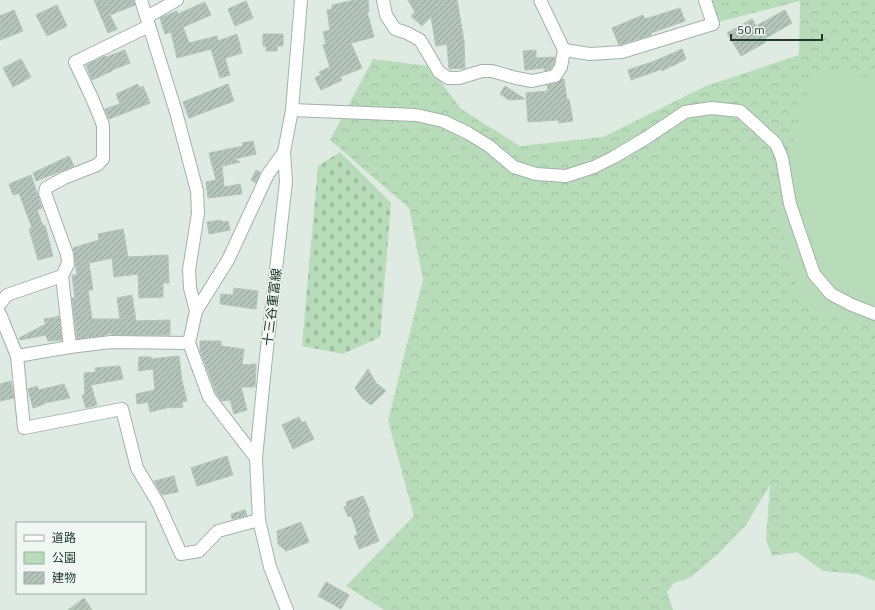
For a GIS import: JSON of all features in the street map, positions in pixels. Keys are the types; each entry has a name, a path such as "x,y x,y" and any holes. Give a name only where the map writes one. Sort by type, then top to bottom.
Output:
{"street":[{"path":"141,0 176,112 197,191 198,212 189,270 190,288 196,311"},
{"path":"70,347 62,276 68,264 67,254 44,194 46,188 64,178 97,165 103,159 103,125 75,62 148,22 177,0"},
{"name":"十三谷重富線","path":"287,610 270,567 259,520 256,458 286,182 284,152 292,110 301,0"},
{"path":"383,0 386,15 395,29 420,40 439,72 448,78 459,78 482,71 492,71 532,81 555,76 561,67 564,50 540,0"},
{"path":"564,50 590,54 622,52 713,24 705,0"},
{"path":"292,110 416,115 442,121 468,133 489,146 514,168 536,174 566,176 614,157 685,112 712,108 740,112 760,128 776,144 782,158 790,204 814,274 831,294 852,305 875,314"},
{"path":"256,458 209,397 189,343 196,311 228,260 268,174 284,152"},
{"path":"0,304 7,295 62,276"},
{"path":"0,314 17,356 24,428 122,409 137,468 158,503 181,554 199,551 218,531 259,520"},
{"path":"17,356 111,342 189,343"}],"green space":[{"path":"705,0 875,0 875,581 857,574 823,571 797,552 772,556 766,539 770,485 746,525 718,554 691,577 674,583 667,592 673,610 384,610 346,586 414,516 388,421 423,279 409,208 330,140 373,59 429,66 461,109 520,146 603,137 706,86 799,55 800,1 715,23"},
{"path":"815,70 875,78 875,336 870,328 802,305 774,201"},
{"path":"340,152 391,203 380,337 343,354 302,346 318,166"}],"building":[{"path":"94,0 134,0 135,5 110,15 117,29 108,33"},
{"path":"355,0 368,0 369,12 367,12 374,37 351,43 362,68 340,77 342,80 321,90 315,78 321,75 319,72 330,67 323,45 326,44 323,32 330,30 327,10 332,9 332,5"},
{"path":"408,0 457,0 464,41 465,68 449,69 447,44 436,46 431,17 422,26 411,16 415,12"},
{"path":"246,1 253,18 235,26 228,9"},
{"path":"205,2 211,15 183,27 189,43 217,36 218,41 237,34 242,53 225,58 230,75 220,78 211,49 177,58 171,32 165,34 160,18 177,11 178,14"},
{"path":"57,5 67,26 47,36 36,15"},
{"path":"680,8 685,21 651,33 651,35 619,45 612,28 643,15 645,19"},
{"path":"14,10 23,31 0,40 0,16"},
{"path":"785,10 792,23 764,39 766,42 741,56 727,33 752,19 756,26"},
{"path":"263,34 283,34 283,46 277,46 277,51 266,51 266,46 263,46"},
{"path":"682,49 686,59 662,71 662,69 631,80 628,70 655,61"},
{"path":"125,50 130,63 92,80 86,65 105,56 106,57"},
{"path":"536,50 536,58 555,57 554,64 550,69 545,71 544,68 525,70 523,51"},
{"path":"21,59 31,77 13,87 3,68"},
{"path":"564,79 567,100 569,99 573,121 559,123 558,120 528,122 526,93 548,91 547,85 557,83"},
{"path":"138,84 139,88 143,86 150,103 109,119 105,109 120,104 116,94"},
{"path":"228,84 234,101 189,118 183,102"},
{"path":"505,86 525,99 509,100 500,94"},
{"path":"253,141 256,154 235,159 240,162 222,166 224,187 240,184 242,194 208,198 206,182 216,180 209,153 243,146 242,143"},
{"path":"69,156 74,166 36,181 33,173"},
{"path":"256,170 260,172 256,183 251,180"},
{"path":"31,175 42,208 37,210 43,226 45,225 53,256 38,260 29,229 32,228 19,193 13,195 9,184"},
{"path":"221,220 222,222 228,221 230,230 209,234 207,222"},
{"path":"123,229 128,257 168,255 169,283 163,283 163,297 139,298 138,274 114,277 112,258 89,263 93,290 88,290 92,319 120,319 117,298 132,295 136,321 170,320 170,335 112,335 111,333 102,336 77,339 72,298 75,298 72,275 77,275 73,248 99,240 98,234"},
{"path":"234,288 258,291 256,309 220,304 221,294 233,295"},
{"path":"59,316 62,340 48,341 46,335 20,340 19,338 46,324 44,319"},
{"path":"200,341 221,341 221,346 244,349 242,365 256,364 255,387 241,387 247,410 234,414 230,400 221,401 216,393 200,350"},
{"path":"179,356 182,381 187,401 182,402 183,407 170,407 150,412 148,402 137,404 136,394 155,390 153,369 138,371 139,357 151,357 151,359"},
{"path":"120,366 123,379 91,385 97,405 86,408 82,395 85,395 84,373 96,372 95,368"},
{"path":"368,369 376,383 386,391 371,405 362,398 355,388"},
{"path":"11,381 14,398 0,401 0,384"},
{"path":"64,384 70,398 44,403 45,404 33,408 28,389 37,386 39,390"},
{"path":"299,417 302,423 305,421 314,439 293,449 282,425"},
{"path":"227,456 233,475 197,486 191,468"},
{"path":"174,476 178,492 162,495 154,481"},
{"path":"363,496 370,512 368,512 379,541 359,549 354,536 358,535 351,515 348,517 344,507 347,506 346,502"},
{"path":"245,510 247,516 232,519 231,514"},
{"path":"301,522 309,542 286,551 278,544 277,531"},
{"path":"326,582 349,595 341,609 318,596"},
{"path":"84,598 92,610 68,610"}]}
